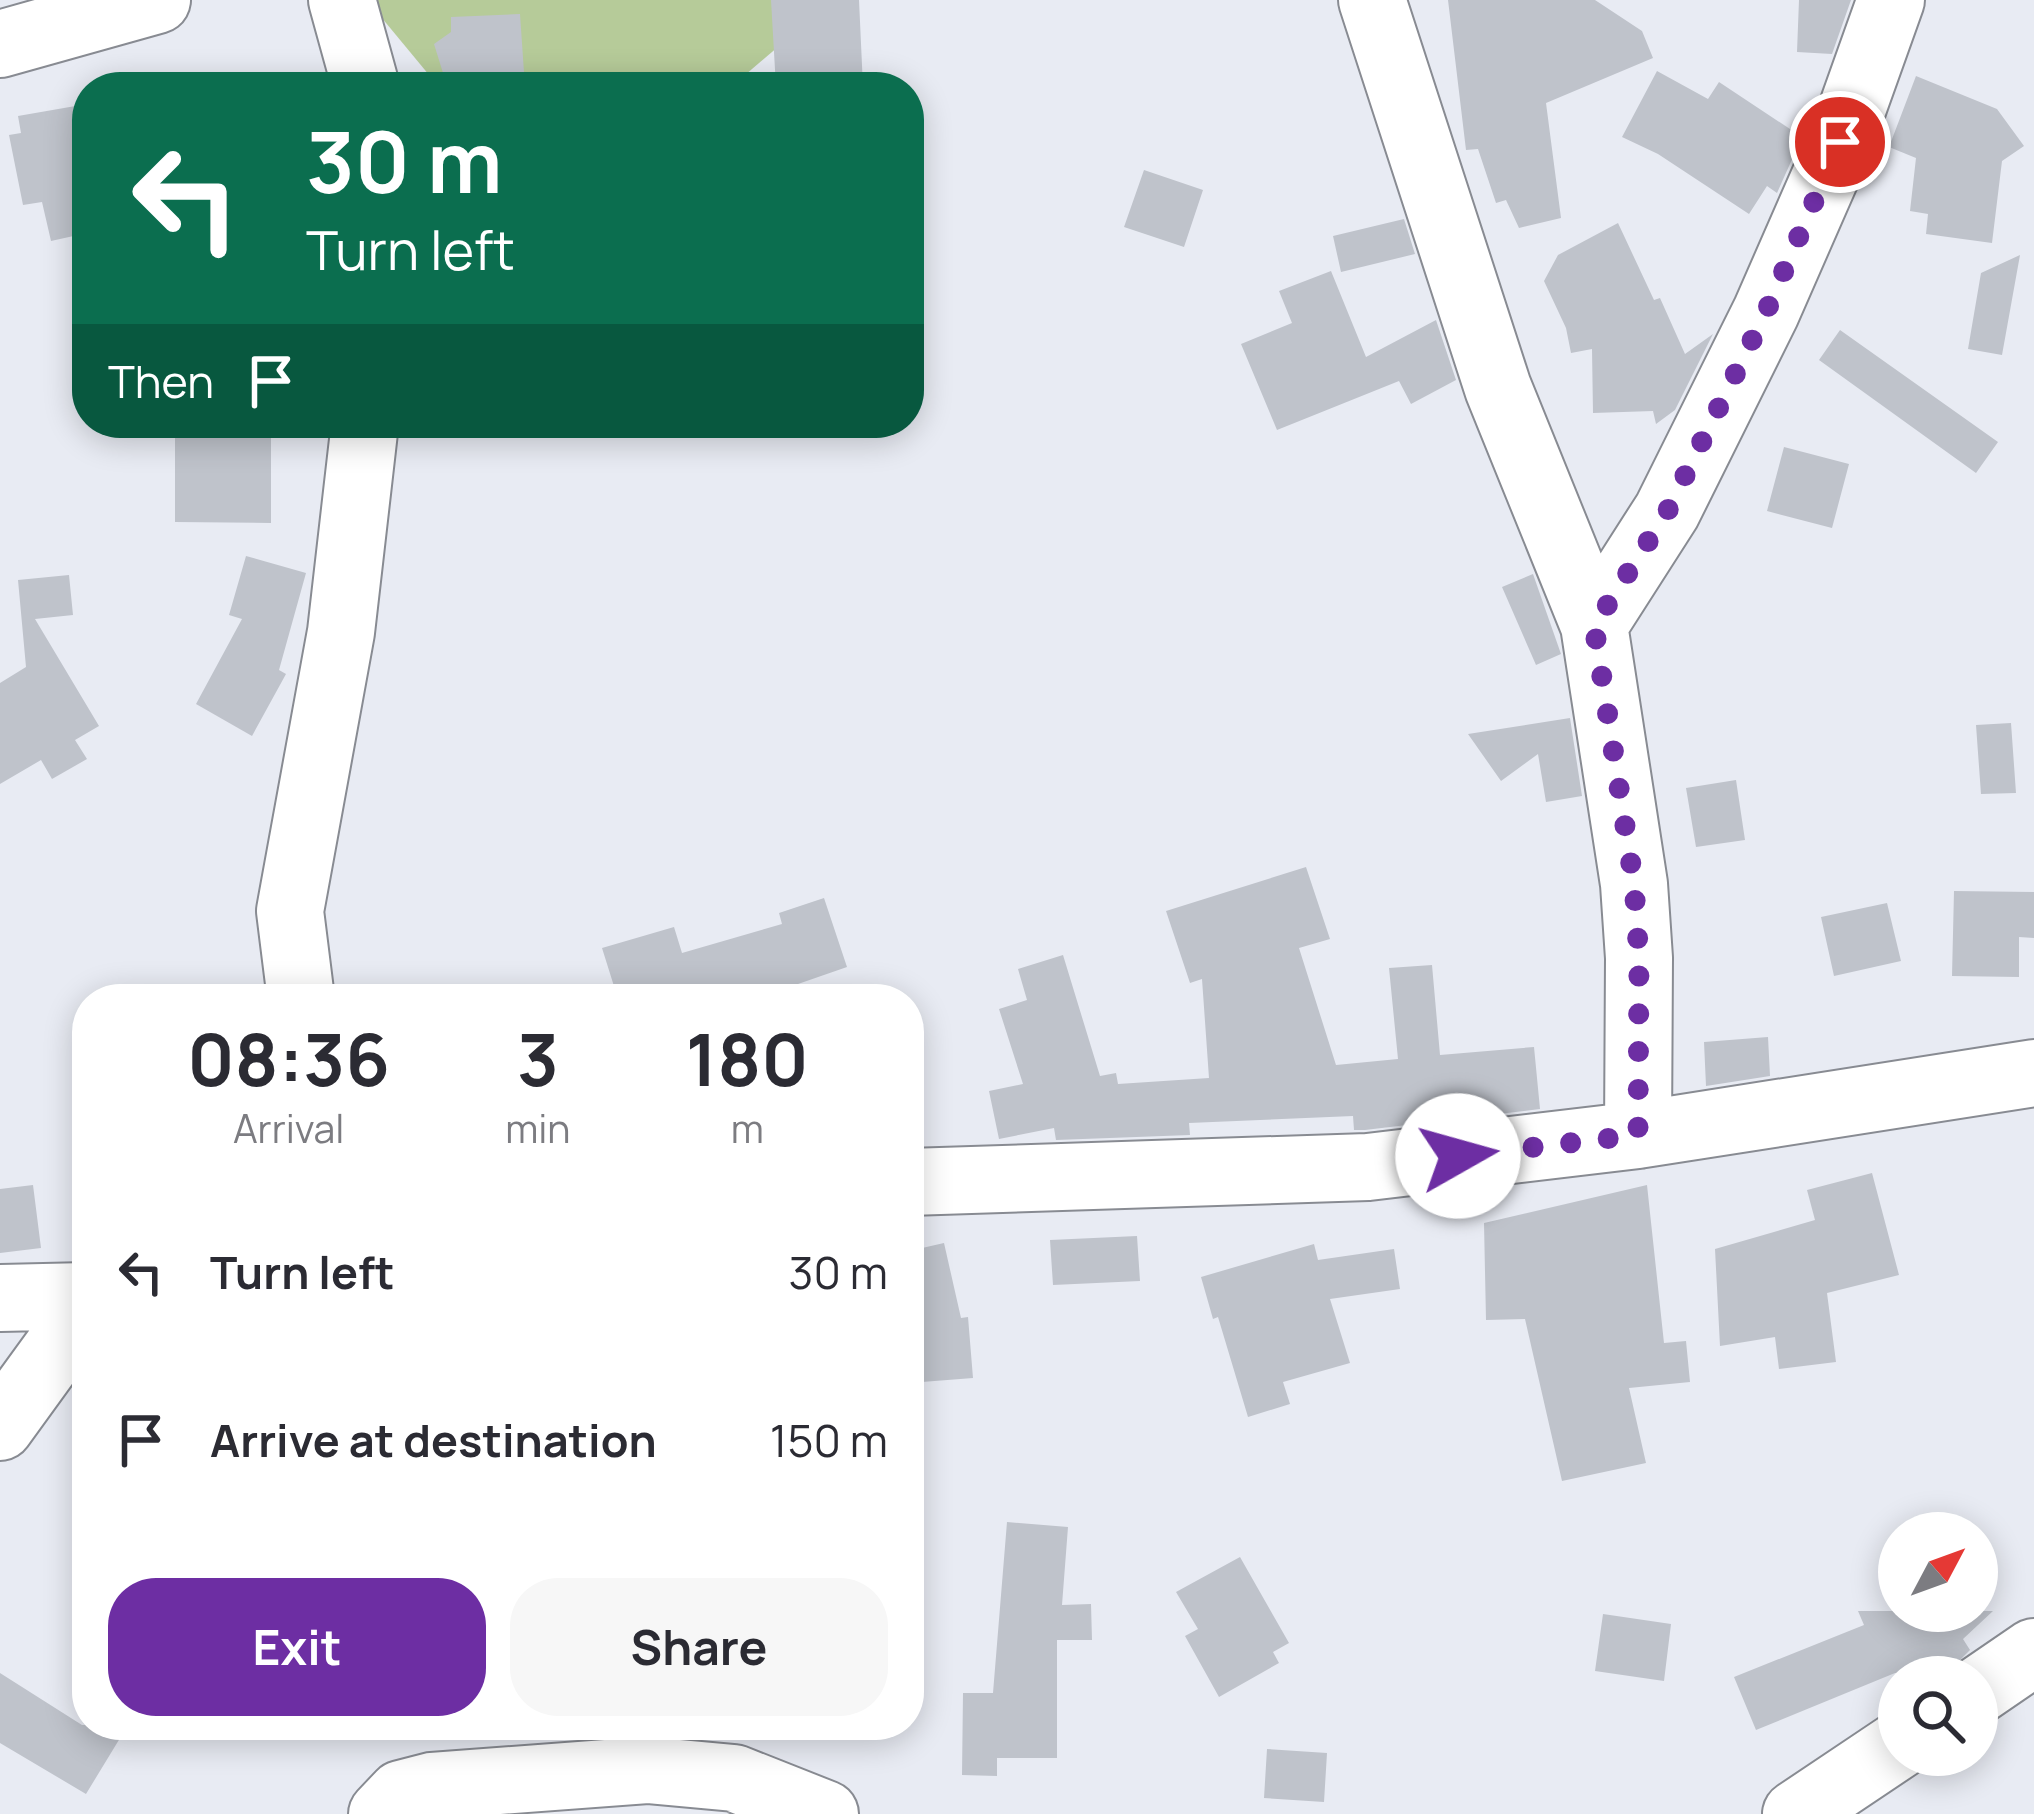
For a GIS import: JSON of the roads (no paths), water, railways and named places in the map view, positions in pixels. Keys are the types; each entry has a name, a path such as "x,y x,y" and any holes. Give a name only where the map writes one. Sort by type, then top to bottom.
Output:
{"street":[{"path":"0,44 158,0"},
{"path":"342,0 362,72"},
{"path":"1372,0 1498,388 1594,626 1634,884 1639,958 1638,1135"},
{"path":"1594,626 1667,512 1766,312 1840,142 1891,0"},
{"path":"299,984 290,910 341,632 363,438"},
{"path":"924,1182 1368,1167 1638,1135 2034,1073"},
{"path":"0,1298 72,1296"},
{"path":"0,1427 72,1327"},
{"path":"1998,1677 2034,1652"},
{"path":"1796,1814 1878,1759"},
{"path":"382,1814 401,1793 432,1786 647,1770 734,1778 825,1814"}]}
